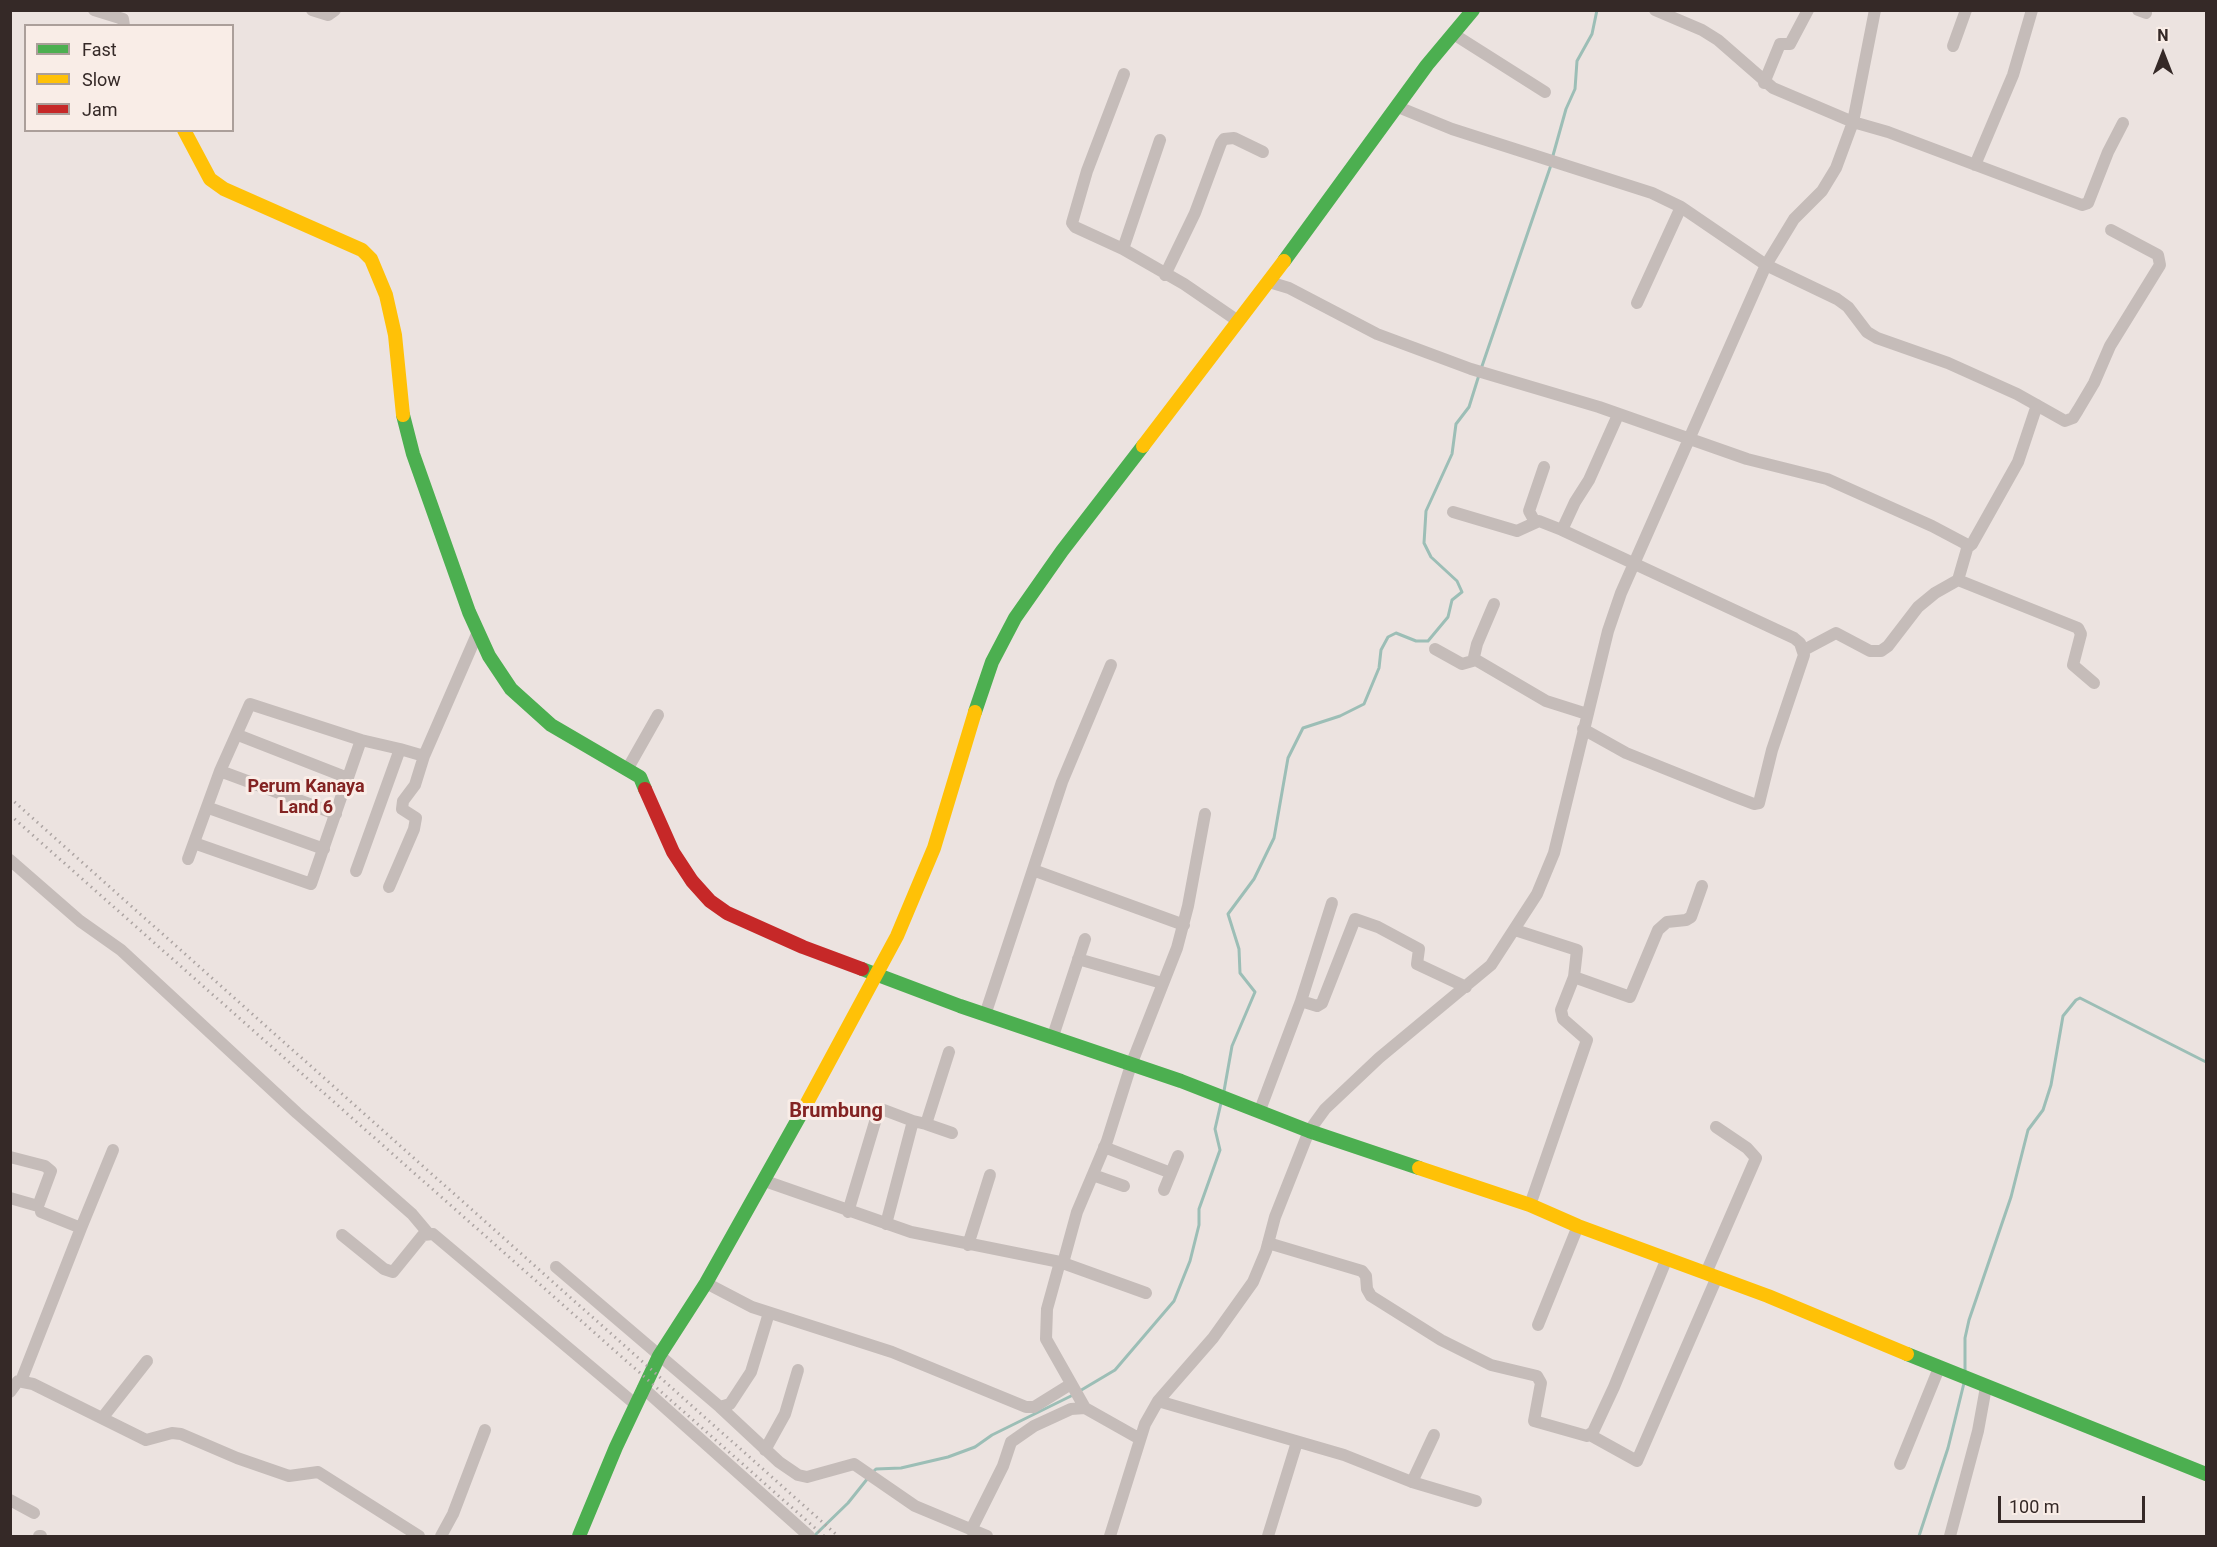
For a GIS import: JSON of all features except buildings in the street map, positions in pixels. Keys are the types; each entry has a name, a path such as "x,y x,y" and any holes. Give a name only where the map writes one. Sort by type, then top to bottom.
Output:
{"street":[{"path":"94,10 123,20 124,24"},
{"path":"312,10 328,15 335,10"},
{"path":"579,1536 635,1404 659,1356 706,1283 765,1181 897,936 934,848 992,662 1015,618 1062,551 1269,282 1427,65 1455,35 1473,10"},
{"path":"1655,10 1702,30 1718,40 1764,83 1853,122 1888,132 2085,205 2124,123"},
{"path":"1764,83 1779,45 1790,44 1808,10"},
{"path":"1110,1536 1145,1424 1158,1401 1213,1338 1247,1291 1259,1270 1275,1217 1310,1131 1325,1109 1379,1058 1491,965 1537,894 1554,853 1608,631 1632,564 1766,265 1799,212 1822,191 1831,179 1853,122 1875,10"},
{"path":"1953,46 1966,10"},
{"path":"1975,165 2013,75 2032,10"},
{"path":"1455,35 1545,92"},
{"path":"1124,74 1071,219 1075,227 1123,249 1238,321"},
{"path":"1398,107 1452,129 1652,193 1681,207 1766,265 1837,299 1848,307 1867,332 1877,338 1948,363 2037,405 2063,420 2073,418 2094,383 2110,346 2159,267 2158,255 2111,230"},
{"path":"185,132 202,167 216,183 362,250 371,259 386,295 395,335 403,419 478,632 489,656 511,689 551,725 640,777 649,792 673,852 692,881 710,901 750,925 985,1015 1053,1036 1260,1110 1310,1131 1530,1205 1578,1226 1712,1275 2206,1474"},
{"path":"1165,274 1195,213 1224,139 1234,138 1263,152"},
{"path":"1123,249 1160,140"},
{"path":"1637,303 1681,207"},
{"path":"1269,282 1289,288 1377,334 1471,369 1618,415 1747,459 1827,479 1963,540 1967,548"},
{"path":"1583,729 1626,753 1754,804 1759,803 1804,650 1836,633 1869,651 1881,651 1888,646 1926,599 1958,580 1967,548 1972,544 2018,462 2037,405"},
{"path":"1562,530 1575,502 1589,480 1618,415"},
{"path":"1535,522 1529,511 1544,468"},
{"path":"1453,512 1517,531 1542,521 1774,628 1794,639 1804,650"},
{"path":"1958,580 2078,628 2081,634 2073,665 2094,683"},
{"path":"1494,604 1477,644 1474,657 1476,660 1546,700 1587,714"},
{"path":"388,887 414,829 416,818 402,809 403,801 415,784 424,756 478,632"},
{"path":"1435,649 1462,664 1476,660"},
{"path":"985,1015 1062,782 1111,665"},
{"path":"188,859 209,808 220,771 252,704 361,740 424,756"},
{"path":"628,768 657,715"},
{"path":"238,735 348,778"},
{"path":"194,843 309,884 313,882 361,740"},
{"path":"357,871 400,749"},
{"path":"220,771 336,814"},
{"path":"209,808 324,849"},
{"path":"1140,1439 1083,1405 1046,1339 1047,1309 1067,1241 1104,1147 1131,1065 1184,925 1205,814"},
{"path":"10,860 80,921 121,950 297,1113 412,1214 428,1233 434,1234 635,1404"},
{"path":"1033,870 1184,925"},
{"path":"1574,977 1630,997 1658,930 1667,922 1686,920 1691,917 1702,886"},
{"path":"1260,1110 1302,1000 1332,903"},
{"path":"1302,1000 1316,1006 1322,1003 1355,919 1378,927 1419,949 1417,964 1467,987"},
{"path":"1515,930 1575,948 1579,953 1574,977 1566,993 1561,1014 1585,1036 1586,1046 1530,1205"},
{"path":"1053,1036 1085,939"},
{"path":"1078,959 1162,983"},
{"path":"926,1124 949,1052"},
{"path":"848,1212 878,1112 884,1110 952,1133"},
{"path":"886,1224 913,1121"},
{"path":"1268,1243 1362,1271 1366,1276 1367,1289 1371,1296 1441,1340 1491,1365 1537,1376 1541,1383 1534,1421 1590,1435 1637,1461 1712,1275 1756,1158 1748,1148 1716,1127"},
{"path":"1104,1147 1171,1173"},
{"path":"21,1381 113,1150"},
{"path":"1164,1190 1178,1156"},
{"path":"10,1157 45,1166 51,1171 38,1206 10,1198"},
{"path":"968,1245 990,1175"},
{"path":"1093,1175 1124,1186"},
{"path":"765,1181 886,1224 968,1245 997,1248 1061,1262 1146,1293"},
{"path":"41,1212 81,1228"},
{"path":"1538,1325 1578,1226"},
{"path":"342,1235 384,1269 393,1272 428,1233"},
{"path":"1590,1435 1667,1258"},
{"path":"556,1268 720,1407 765,1449 802,1476 848,1464 859,1466 915,1506 979,1534 1011,1442 1043,1422 1083,1405"},
{"path":"706,1283 770,1313 892,1352 1026,1407 1034,1407 1071,1384"},
{"path":"720,1407 730,1404 751,1372 770,1313"},
{"path":"103,1417 147,1361"},
{"path":"1900,1464 1939,1368"},
{"path":"765,1449 785,1414 798,1370"},
{"path":"10,1392 15,1383 21,1381 103,1417 146,1440 172,1433 181,1434 284,1475 318,1472 419,1536"},
{"path":"1950,1536 1978,1431 1986,1387"},
{"path":"643,1388 806,1534"},
{"path":"1158,1401 1354,1458 1412,1482 1476,1501"},
{"path":"441,1536 453,1514 485,1430"},
{"path":"1412,1482 1434,1436"},
{"path":"1268,1536 1297,1442"},
{"path":"10,1500 33,1513"}],"waterway":[{"path":"1552,159 1566,109 1575,89 1577,61 1592,34 1597,10"},
{"path":"1481,369 1551,165"},
{"path":"1224,1091 1232,1046 1255,992 1240,973 1239,949 1228,914 1254,879 1274,838 1288,758 1303,728 1340,716 1364,704 1379,668 1381,650 1388,637 1396,633 1416,641 1428,641 1448,617 1452,600 1462,592 1457,581 1431,557 1424,543 1426,511 1452,454 1456,424 1469,407 1479,375"},
{"path":"1965,1373 1965,1338 1969,1320 2011,1197 2028,1130 2043,1110 2051,1085 2063,1016 2080,998 2206,1062"},
{"path":"1078,1392 1115,1370 1174,1301 1190,1261 1199,1225 1199,1209 1220,1150 1215,1129 1221,1103"},
{"path":"1919,1536 1948,1448 1964,1383"},
{"path":"872,1473 876,1469 901,1468 948,1457 975,1447 992,1435 1073,1395"},
{"path":"814,1536 848,1503 868,1478"}],"railway":[{"path":"10,798 838,1536"},
{"path":"10,815 824,1536"}],"traffic: fast":[{"path":"1284,261 1427,65 1473,10"},
{"path":"403,415 413,454 469,612 489,656 511,689 551,725 640,777 645,789"},
{"path":"975,712 992,662 1015,618 1062,551 1143,446"},
{"path":"862,969 960,1006 1181,1081 1309,1131 1419,1168"},
{"path":"579,1536 616,1447 659,1356 706,1283 802,1112"},
{"path":"1907,1354 2206,1474"}],"traffic: slow":[{"path":"185,132 210,179 224,189 362,250 371,259 386,295 395,335 403,415"},
{"path":"1143,446 1284,261"},
{"path":"802,1112 897,936 934,848 975,712"},
{"path":"1419,1168 1530,1205 1578,1226 1768,1296 1907,1354"}],"traffic: jam":[{"path":"645,789 673,852 692,881 710,901 727,913 803,947 862,969"}],"district":[{"name":"Perum Kanaya Land 6","path":"306,797"},
{"name":"Brumbung","path":"836,1112"}]}
